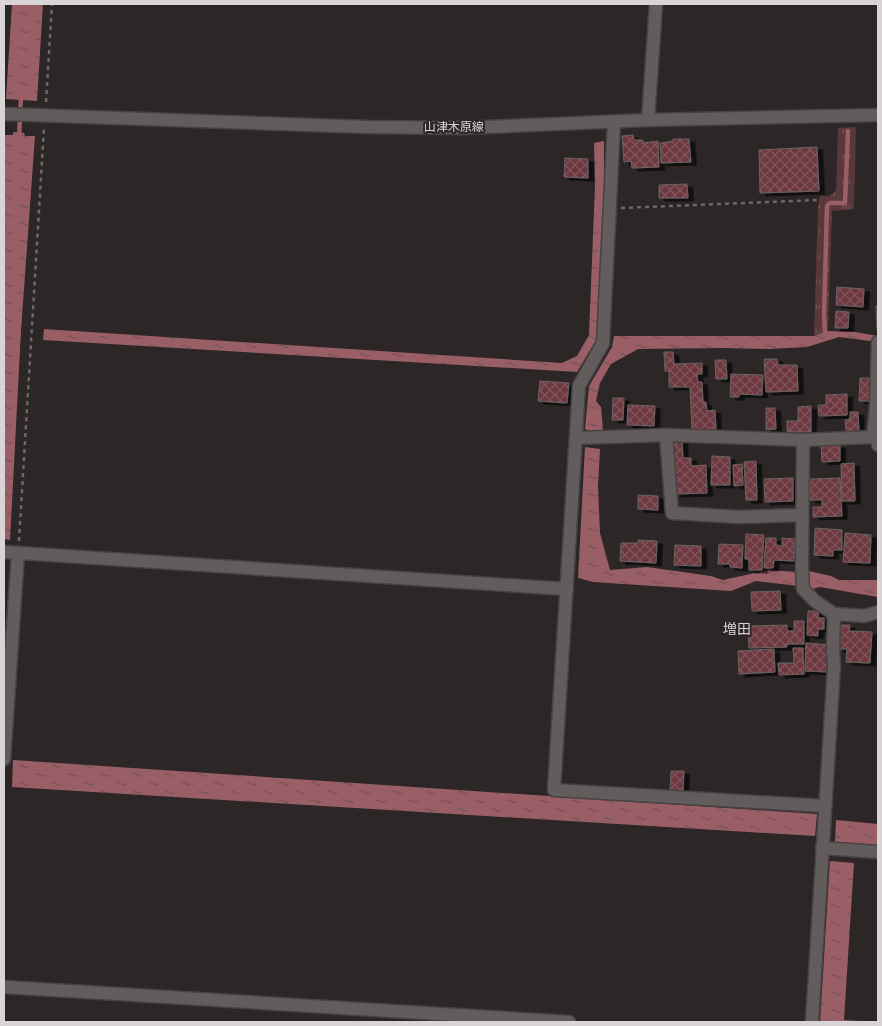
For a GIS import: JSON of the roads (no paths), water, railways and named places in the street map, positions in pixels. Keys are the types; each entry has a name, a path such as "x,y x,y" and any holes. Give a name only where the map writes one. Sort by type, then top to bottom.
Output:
{"street":[{"path":"648,120 656,4"},
{"name":"山津木原線","path":"7,114 368,127 462,128 648,120 878,115"},
{"path":"614,122 603,343 579,386 554,790 824,806"},
{"path":"577,438 666,435 876,441 878,344"},
{"path":"666,435 672,513 740,517 802,515"},
{"path":"803,440 803,589 815,602 834,614 864,616 878,612"},
{"path":"4,552 567,589"},
{"path":"4,759 18,553"},
{"path":"812,1022 834,666 834,614"},
{"path":"822,848 878,852"},
{"path":"4,986 570,1022"}],"water":[{"path":"12,4 43,4 37,101 6,99"},
{"path":"13,132 24,133 25,136 35,136 21,331 10,540 4,539 4,135 13,135"},
{"path":"604,141 598,337 577,372 43,340 44,329 562,363 577,356 589,335 595,186 594,143"},
{"path":"828,331 855,332 878,336 878,342 839,337 807,347 769,349 638,349 611,364 600,383 596,401 601,407 603,430 590,431 585,429 589,386 612,347 614,336 814,336"},
{"path":"585,447 600,449 598,486 600,533 610,570 647,567 711,576 723,580 769,570 796,572 799,586 756,581 731,591 593,582 578,578"},
{"path":"809,571 831,576 839,580 878,580 878,597 820,587 812,589 807,581"},
{"path":"13,760 817,814 815,836 12,787"},
{"path":"836,820 878,824 878,845 835,842"},
{"path":"830,861 854,863 844,1020 875,1022 820,1022"}],"waterway":[{"path":"19,138 21,96"},
{"path":"825,335 827,206 830,203 845,203 848,131"}],"district":[{"name":"増田","path":"737,629"}]}
